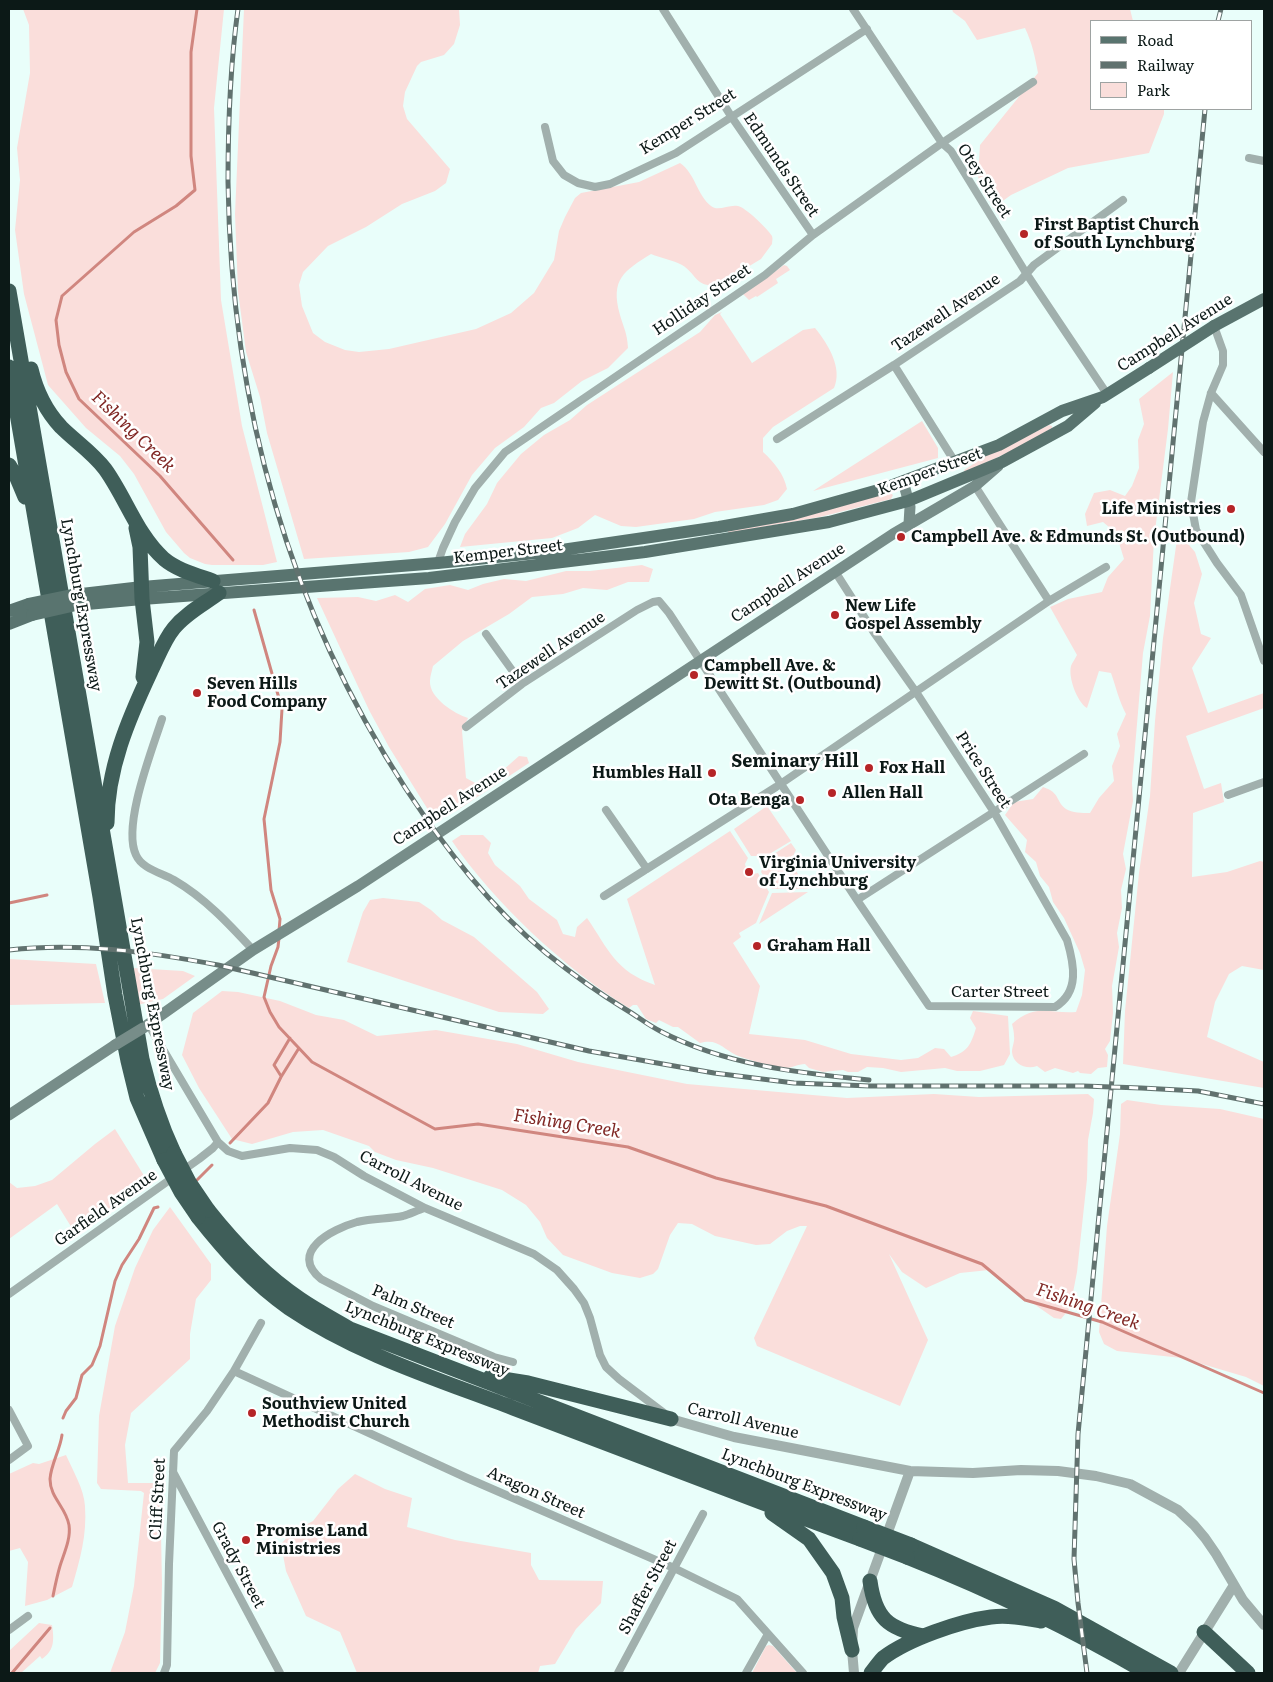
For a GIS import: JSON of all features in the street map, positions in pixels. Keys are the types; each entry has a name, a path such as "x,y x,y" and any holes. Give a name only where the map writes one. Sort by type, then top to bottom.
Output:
{"highway":[{"path":"9,294 35,386 46,408 60,426 104,468 153,548 166,561 216,587 174,627 139,696 120,744 109,788 107,862"},
{"name":"Lynchburg Expressway","path":"9,294 142,1059 151,1094 163,1128 169,1157"},
{"name":"Lynchburg Expressway","path":"9,366 128,1061 138,1098 169,1157 189,1182 203,1214 234,1260 288,1308 337,1336 396,1362 747,1497 862,1533"},
{"path":"9,465 35,518"},
{"path":"135,520 140,547 147,642 146,659 139,696"},
{"name":"Lynchburg Expressway","path":"203,1214 248,1257 300,1300 350,1329 1054,1608 1159,1671"},
{"path":"457,1371 528,1383 671,1419"},
{"path":"747,1497 793,1526 809,1539 823,1557 833,1573 842,1598 844,1617 852,1650"},
{"name":"Lynchburg Expressway","path":"909,1551 1159,1671"},
{"path":"870,1581 876,1608 884,1618 904,1632 924,1636"},
{"path":"871,1673 881,1660 894,1651 924,1636 964,1623 991,1617 1016,1617 1060,1624"},
{"path":"1204,1632 1248,1673"}],"main road":[{"name":"Campbell Avenue","path":"9,1115 146,1026 253,950 358,886 909,524 975,486 1002,462 1068,426 1105,396 1214,326 1264,299"},
{"name":"Campbell Avenue","path":"904,481 999,445 1062,411 1105,396"},
{"name":"Kemper Street","path":"216,587 429,578 707,543 829,522 908,501 1002,462"},
{"name":"Kemper Street","path":"9,611 31,610 75,600 555,551 728,526 793,514 904,481"},
{"path":"904,481 908,501 909,524"},
{"name":"Kemper Street","path":"9,624 31,610"}],"street":[{"name":"Edmunds Street","path":"663,9 731,116 813,235"},
{"name":"Otey Street","path":"853,9 942,143 951,151 1105,396"},
{"name":"Kemper Street","path":"545,127 553,161 564,175 578,183 595,187 610,184 653,165 696,140 867,29"},
{"name":"Holliday Street","path":"429,578 438,563 455,522 475,488 505,452 765,274 813,235 942,143 1033,82"},
{"path":"1249,158 1264,161"},
{"name":"Tazewell Avenue","path":"777,439 894,365 1020,281 1034,265 1123,200"},
{"path":"1214,326 1223,351 1223,365 1211,393 1203,422 1191,502 1196,530 1241,596 1264,660"},
{"path":"894,365 955,462"},
{"path":"1211,393 1264,452"},
{"path":"975,486 1049,601"},
{"path":"604,896 780,784 1049,601 1106,567"},
{"name":"Price Street","path":"836,573 994,812 1067,940 1073,970 1072,986 1068,996"},
{"name":"Tazewell Avenue","path":"466,726 522,684 653,602 659,601 669,613 700,660"},
{"path":"486,634 522,684"},
{"path":"700,660 857,900 1084,754"},
{"path":"162,719 136,807 132,834 133,847 143,865 174,880 201,898 253,950"},
{"path":"1228,795 1264,782"},
{"path":"606,810 647,869"},
{"name":"Carter Street","path":"857,900 928,1006 1055,1007 1068,996"},
{"name":"Carroll Avenue","path":"146,1026 218,1142 228,1151 242,1156 290,1148 317,1150 425,1208 534,1254 557,1270 574,1288 584,1303 600,1355 606,1366 671,1419 734,1437 910,1471 973,1473 1021,1470 1058,1471 1096,1476 1130,1484 1178,1510 1194,1525 1210,1546 1243,1600 1264,1625"},
{"name":"Garfield Avenue","path":"9,1294 199,1159 218,1142"},
{"name":"Palm Street","path":"425,1208 404,1216 380,1217 356,1222 325,1236 317,1243 308,1257 314,1274 373,1306 494,1357 513,1362"},
{"name":"Cliff Street","path":"164,1673 167,1665 174,1451 207,1411 234,1371 261,1323"},
{"name":"Aragon Street","path":"234,1371 467,1478 674,1568 737,1599 803,1673"},
{"path":"9,1410 28,1446 9,1460"},
{"name":"Grady Street","path":"172,1470 280,1673"},
{"path":"854,1673 853,1628 910,1471"},
{"name":"Shaffer Street","path":"618,1673 703,1514"},
{"path":"1179,1673 1234,1585"},
{"path":"9,1630 28,1616"},
{"path":"746,1673 768,1634"}],"green space":[{"path":"23,9 224,9 214,108 221,300 242,426 277,562 263,565 212,565 190,558 166,532 134,474 120,456 86,428 48,385 24,294 15,230 20,180 17,148 30,73 29,25"},
{"path":"244,9 459,9 460,25 454,44 444,55 421,62 417,66 405,92 403,106 407,119 450,169 446,183 435,191 402,204 366,227 328,246 303,272 299,285 302,306 313,333 325,342 345,350 359,352 389,349 476,329 511,313 534,293 554,260 559,231 575,198 581,193 639,182 680,163 689,172 702,196 711,206 717,208 738,206 746,210 770,233 772,244 761,259 718,285 700,282 682,265 651,254 633,266 622,277 618,284 617,293 617,303 628,348 608,368 582,381 554,403 541,408 524,427 495,448 472,475 445,524 428,547 409,552 304,559 267,433 260,397 246,352 238,291 235,214"},
{"path":"952,9 1130,9 1133,20 1090,20 1090,110 1164,110 1149,153 1068,168 1011,195 993,208 978,177 980,145 1038,73 1036,61 1025,28 977,40 965,21 953,12"},
{"path":"784,265 790,270 776,279 778,283 749,300 743,294"},
{"path":"722,312 720,314 752,363 803,330 815,328 833,356 837,372 834,388 773,427 763,438 763,452 784,478 787,489 778,500 764,505 715,512 694,519 636,527 621,526 595,515 578,528 552,538 460,547 465,534 487,504 497,483 521,454 544,435 570,420 587,405 700,332 715,315"},
{"path":"1173,372 1154,539 1150,616 1143,653 1132,783 1133,801 1123,854 1126,869 1121,890 1122,908 1117,933 1119,947 1112,986 1113,1013 1110,1041 1105,1049 1108,1055 1107,1067 1098,1068 1091,1074 1078,1071 1073,1073 1055,1068 1045,1072 1037,1066 1029,1067 1017,1063 1012,1052 1014,1032 1012,1024 1028,1014 1036,1012 1076,1012 1082,995 1085,970 1080,953 1064,918 1053,902 1049,887 1040,876 1036,862 1025,852 1027,840 1005,815 1014,802 1033,799 1043,787 1053,792 1066,809 1074,812 1090,813 1099,798 1114,781 1112,766 1120,746 1117,734 1126,714 1111,673 1099,671 1087,708 1083,705 1072,683 1070,671 1077,655 1050,607 1068,599 1102,592 1108,577 1124,559 1116,533 1103,522 1087,526 1085,514 1094,493 1110,490 1125,496 1132,486 1139,468 1138,440 1144,424 1139,399"},
{"path":"922,421 938,448 938,458 813,491"},
{"path":"1049,425 1052,428 1018,448 965,472 964,470 987,455"},
{"path":"889,492 893,495 891,499 820,517 728,533 728,531"},
{"path":"1178,532 1195,552 1202,574 1194,603 1201,634 1211,638 1192,668 1208,713 1264,693 1264,708 1186,736 1204,789 1221,783 1224,802 1193,813 1192,877 1227,872 1260,861 1264,862 1264,970 1242,966 1229,974 1215,1002 1207,1037 1264,1062 1264,1088 1123,1064 1125,1011 1139,873 1150,796 1163,638"},
{"path":"642,565 653,569 649,582 628,582 607,590 583,588 563,594 532,597 509,614 463,641 433,666 430,681 431,687 438,699 456,713 468,718 462,731 466,778 477,784 493,779 519,756 527,757 529,763 456,811 435,821 389,747 369,710 317,598 358,597 376,601 395,595 408,602 425,589 450,585 468,590 504,579 526,581 566,571 590,571"},
{"path":"767,806 791,841 761,859 757,856 751,856 734,829"},
{"path":"730,831 748,858 745,864 747,872 758,873 769,892 756,923 739,933 741,937 733,943 760,986 749,1034 805,1040 851,1054 901,1060 918,1058 935,1048 944,1049 951,1057 961,1053 970,1043 976,1028 970,1018 973,1011 1008,1016 1010,1054 1004,1065 980,1071 957,1071 945,1068 901,1072 867,1067 858,1072 843,1070 823,1072 809,1068 805,1064 786,1068 768,1065 736,1055 716,1043 700,1043 678,1027 673,1027 659,1020 656,1023 646,1019 637,1005 629,1008 580,974 532,933 510,911 488,888 452,841 461,835 483,835 491,843 488,853 495,865 520,886 529,899 557,920 563,934 575,937 577,927 587,918 608,950 622,966 641,979 655,985 627,899"},
{"path":"791,843 796,850 790,862 808,889 772,889 761,872 763,861"},
{"path":"808,892 759,924 772,893"},
{"path":"383,898 419,902 442,920 474,937 537,992 549,1009 543,1014 499,1012 347,962 363,912 370,900"},
{"path":"9,959 96,964 105,1003 9,1005"},
{"path":"133,968 183,971 195,976 163,999 137,1005"},
{"path":"222,991 238,992 280,1001 316,1015 344,1020 377,1036 436,1030 517,1044 578,1062 687,1084 847,1098 934,1094 979,1097 1088,1094 1094,1099 1093,1113 1088,1140 1087,1179 1077,1272 1070,1308 1061,1319 1054,1318 1004,1283 989,1270 960,1273 926,1288 902,1272 889,1254 928,1340 900,1406 757,1346 754,1338 807,1226 800,1226 787,1231 770,1244 756,1245 715,1236 692,1224 678,1223 670,1235 658,1269 653,1274 640,1278 612,1273 563,1255 547,1238 540,1222 526,1205 502,1190 433,1168 396,1160 375,1152 369,1146 323,1130 293,1132 252,1144 232,1139 199,1088 182,1055 193,1013"},
{"path":"1127,1100 1161,1105 1220,1109 1264,1119 1264,1386 1246,1377 1182,1358 1117,1351 1104,1344 1099,1332 1107,1226 1120,1134 1121,1104"},
{"path":"115,1129 148,1182 75,1233 57,1204 9,1239 9,1182 17,1188 35,1186 52,1180"},
{"path":"170,1207 211,1264 211,1280 196,1299 190,1334 190,1359 131,1413 125,1445 128,1483 160,1483 162,1584 160,1663 155,1673 110,1673 125,1632 134,1586 144,1493 141,1491 101,1489 97,1483 99,1416 115,1326 135,1268 153,1230"},
{"path":"66,1455 80,1487 85,1506 84,1537 78,1567 72,1587 47,1600 25,1606 28,1562 20,1548 9,1551 9,1474 33,1463 39,1464"},
{"path":"355,1474 385,1489 412,1498 407,1527 455,1540 531,1553 531,1565 539,1580 603,1581 601,1603 576,1629 555,1664 540,1666 538,1673 357,1673 340,1632 306,1616 286,1571 281,1544 292,1532 313,1521 338,1489"},
{"path":"39,1623 52,1625 53,1640 49,1652 42,1659 40,1656 21,1673 9,1673 9,1651"},
{"path":"766,1646 773,1646 797,1673 752,1673"}],"waterway":[{"name":"Fishing Creek","path":"197,9 191,52 191,156 195,190 176,206 134,232 62,296 56,320 59,345 66,372 79,399 160,476 233,560"},
{"name":"Fishing Creek","path":"254,610 282,709 280,742 264,819 271,890 280,919 279,931"},
{"path":"9,903 47,895"},
{"name":"Fishing Creek","path":"279,938 264,997 279,1027 312,1062 435,1129 478,1124 628,1147 716,1178 826,1206 982,1264 1025,1300 1102,1322 1264,1393"},
{"path":"281,1076 274,1065 290,1038"},
{"path":"230,1143 268,1103 299,1048"},
{"path":"195,1182 212,1165"},
{"path":"63,1418 76,1398 82,1375 92,1365 100,1346 115,1281 122,1265 139,1239 154,1208 158,1207"},
{"path":"53,1596 68,1541 69,1530 65,1513 55,1497 50,1479 62,1435"},
{"path":"12,1673 50,1628"}],"railway":[{"path":"238,9 230,95 228,182 232,263 240,343 254,422 274,499 298,574 328,648 364,719 406,789 436,833 470,876 526,935 584,982 656,1029 685,1043 710,1052 762,1066 869,1080"},
{"path":"1218,20 1221,9"},
{"path":"1087,1673 1074,1559 1078,1434 1205,110"},
{"path":"9,950 61,947 88,948 140,952 192,960 589,1051 714,1073 794,1083 870,1086 1083,1086 1141,1088 1198,1091 1264,1104"}],"place":[{"name":"First Baptist Church of South Lynchburg","path":"1024,234"},
{"name":"Life Ministries","path":"1231,509"},
{"name":"Campbell Ave. & Edmunds St. (Outbound)","path":"901,537"},
{"name":"New Life Gospel Assembly","path":"835,615"},
{"name":"Campbell Ave. & Dewitt St. (Outbound)","path":"694,675"},
{"name":"Seven Hills Food Company","path":"197,693"},
{"name":"Fox Hall","path":"869,768"},
{"name":"Humbles Hall","path":"712,773"},
{"name":"Allen Hall","path":"832,793"},
{"name":"Ota Benga","path":"800,800"},
{"name":"Virginia University of Lynchburg","path":"749,872"},
{"name":"Graham Hall","path":"757,946"},
{"name":"Southview United Methodist Church","path":"252,1413"},
{"name":"Promise Land Ministries","path":"246,1540"}],"district":[{"name":"Seminary Hill","path":"795,762"}]}
